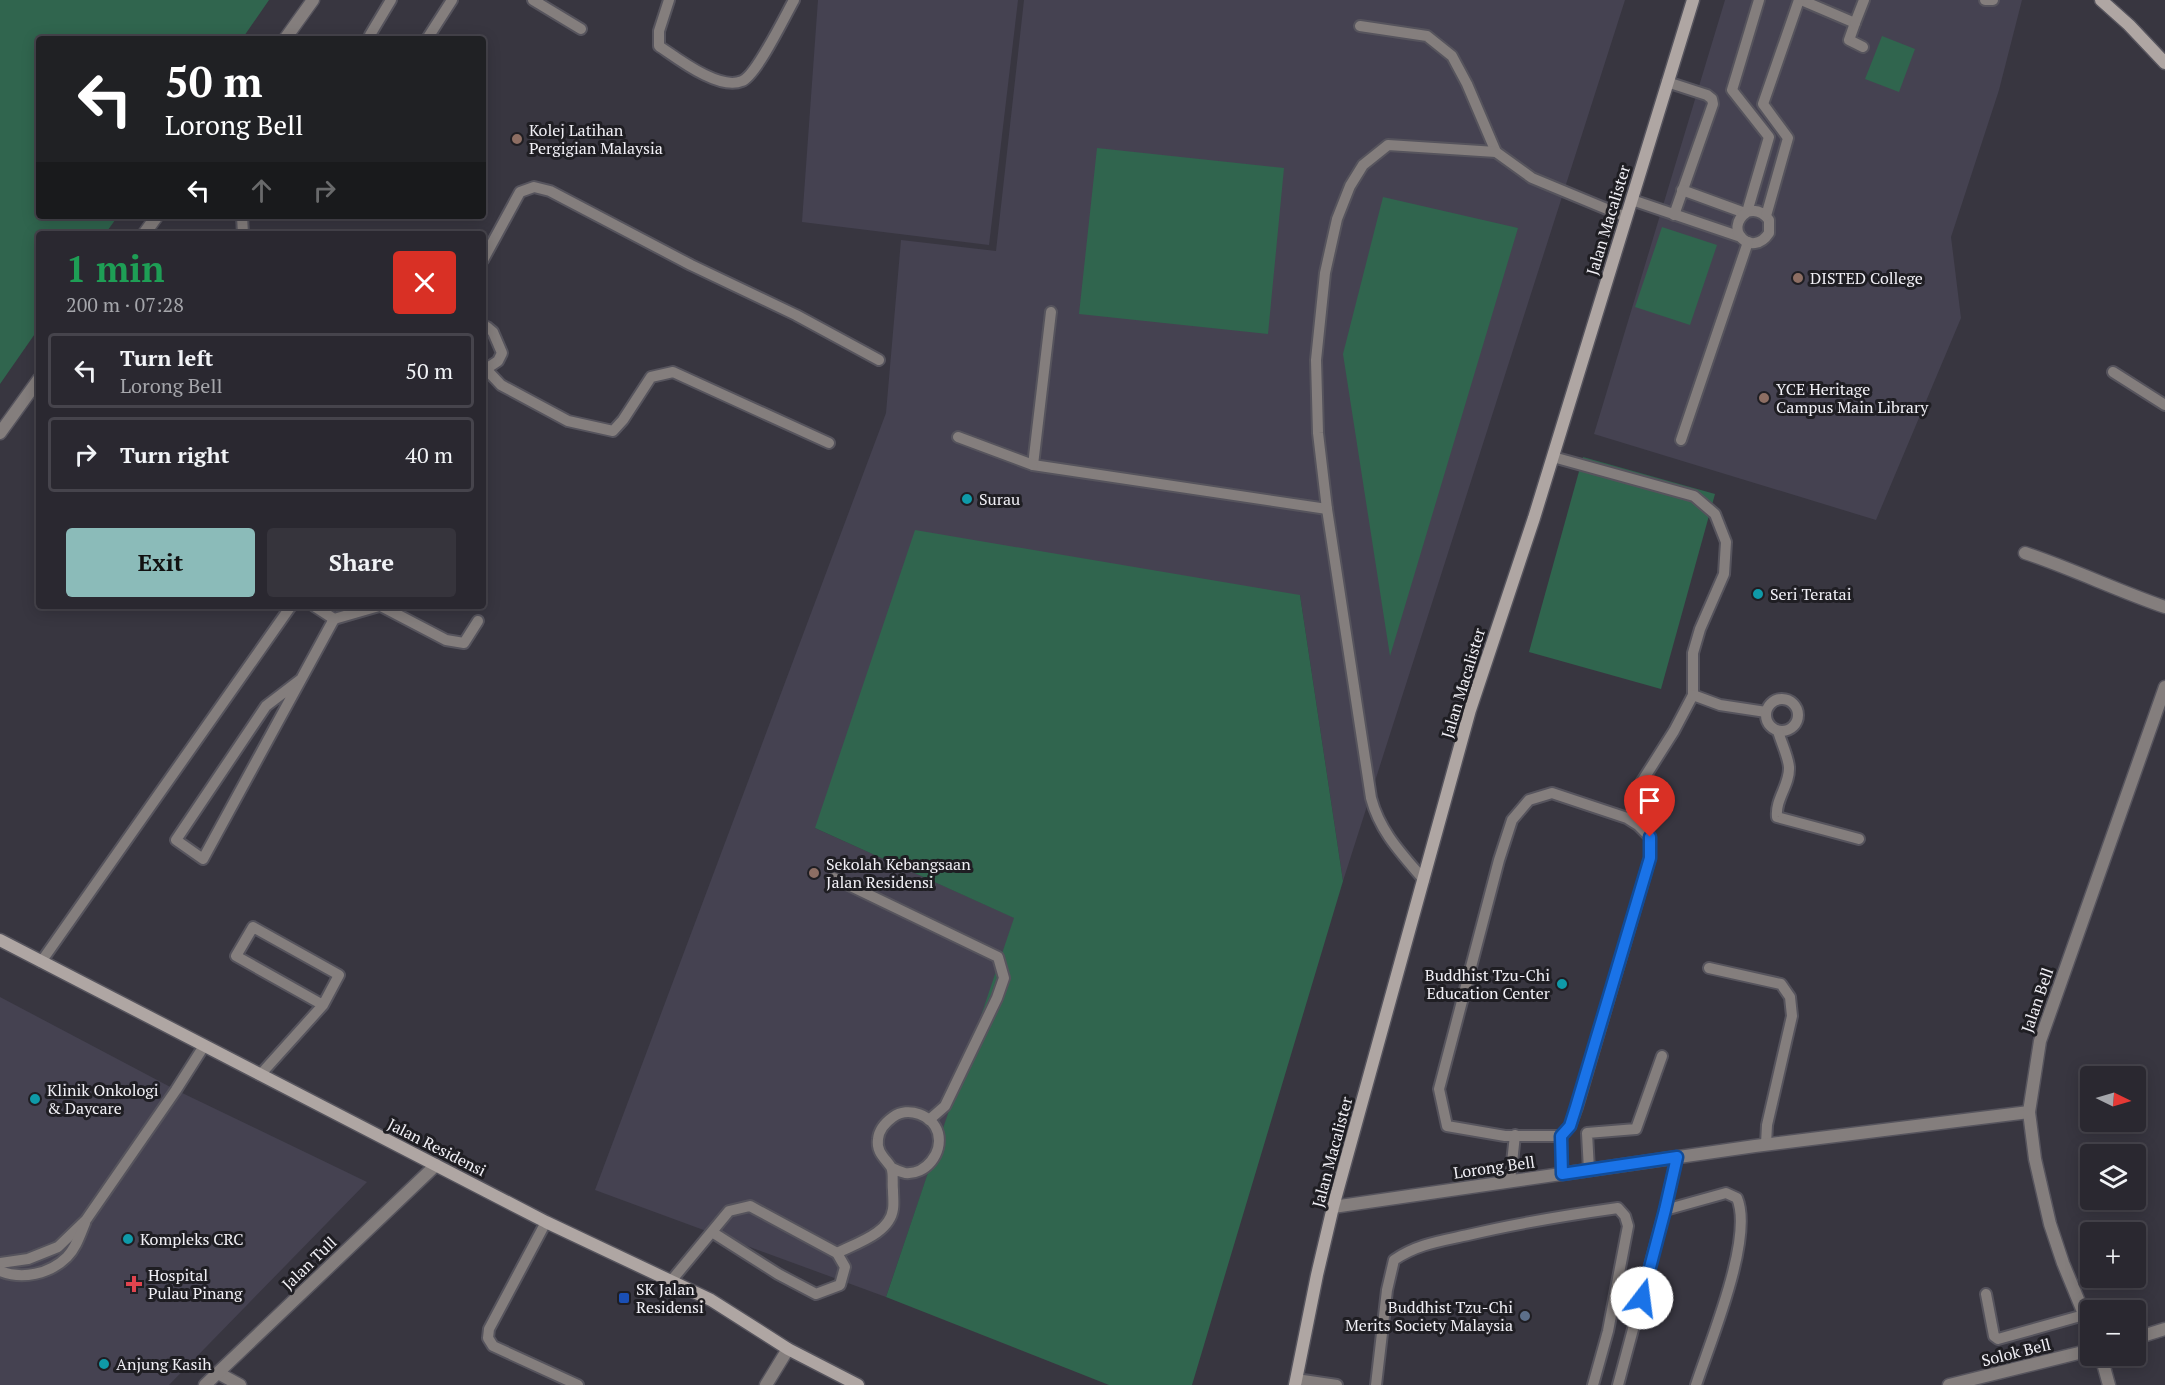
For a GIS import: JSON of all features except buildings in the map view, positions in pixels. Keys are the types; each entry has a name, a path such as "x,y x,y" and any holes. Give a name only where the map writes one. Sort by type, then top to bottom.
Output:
{"main road":[{"name":"Jalan Macalister","path":"1296,1382 1333,1207 1470,710 1553,457 1693,0"},
{"path":"2101,0 2165,63"},
{"path":"2115,0 2117,14"},
{"name":"Jalan Residensi","path":"0,940 546,1222 711,1300 788,1348 858,1385"}],"street":[{"path":"287,36 313,0"},
{"path":"0,433 36,383"},
{"path":"2025,553 2165,608"},
{"name":"Jalan Bell","path":"2080,1305 2050,1224 2035,1159 2029,1112 2040,1041 2165,687"},
{"name":"Lorong Bell","path":"1333,1207 1766,1144 2029,1112"},
{"name":"Jalan Tull","path":"205,1385 436,1165"},
{"path":"2146,1335 2165,1329"},
{"path":"766,1385 788,1348"},
{"name":"Solok Bell","path":"1949,1385 2080,1353"},
{"path":"2104,1366 2109,1385"},
{"path":"218,1373 240,1385"}],"lane":[{"path":"370,36 391,0"},
{"path":"429,36 452,0"},
{"path":"533,0 582,29"},
{"path":"669,0 659,31 659,46 697,71 726,82 742,81 754,70 794,0"},
{"path":"1681,440 1744,240 1738,224 1746,213 1769,137 1732,90 1759,0"},
{"path":"1632,200 1744,240 1758,243 1766,237 1770,228 1766,216 1788,138 1763,104 1800,0 1855,24"},
{"path":"1863,47 1849,40 1864,0"},
{"path":"1985,0 1993,0"},
{"path":"1360,26 1427,36 1452,56 1467,84 1496,152 1532,178 1626,217"},
{"path":"1667,82 1707,95 1712,99 1713,104 1674,215"},
{"path":"1424,880 1390,841 1375,814 1371,798 1327,509 1318,432 1316,360 1325,273 1337,219 1350,186 1363,165 1388,146 1496,152"},
{"path":"486,254 520,192 534,187 550,190 691,265 796,315 879,360"},
{"path":"1682,190 1746,213 1756,211 1766,216"},
{"path":"1033,465 1051,312"},
{"path":"486,327 494,332 501,353 498,361 486,367"},
{"path":"486,370 501,385 568,422 613,431 623,420 651,377 673,372 829,443"},
{"path":"2113,372 2165,405"},
{"path":"958,437 1033,465 1327,509"},
{"path":"1553,457 1694,496 1715,514 1726,542 1724,574 1700,629 1693,653 1693,695 1674,732 1641,783"},
{"path":"41,962 289,609"},
{"path":"319,609 334,619"},
{"path":"300,680 266,706 176,840 203,859 334,619 369,609"},
{"path":"386,609 446,640 464,643 478,621"},
{"path":"1693,695 1720,705 1766,712"},
{"path":"1777,700 1788,700 1796,706 1798,717 1794,727 1778,731 1770,726 1766,712 1777,700"},
{"path":"1778,731 1789,768 1787,782 1776,807 1777,817 1859,839"},
{"path":"1561,1136 1505,1136 1447,1126 1439,1089 1499,861 1512,820 1529,800 1552,793 1627,818 1650,837 1650,858 1576,1107 1570,1126 1561,1136 1562,1174"},
{"path":"834,878 998,957 1002,965 1004,978 997,998 982,1025 962,1075 945,1106 929,1120"},
{"path":"260,1075 323,1005 339,975 253,927 236,956 323,1005"},
{"path":"1709,968 1781,984 1790,997 1792,1016 1767,1125 1766,1144"},
{"path":"0,1263 28,1259 58,1247 86,1220 204,1047"},
{"path":"1590,1170 1587,1132 1636,1129 1662,1056"},
{"path":"914,1112 929,1120 938,1133 938,1148 932,1161 921,1171 906,1173 892,1168 880,1156 878,1139 884,1123 898,1113 914,1112"},
{"path":"1510,1181 1515,1135"},
{"path":"1618,1385 1677,1157"},
{"path":"837,1253 870,1236 887,1224 893,1210 892,1168"},
{"path":"1665,1210 1726,1193 1737,1198 1742,1209 1736,1263 1696,1385"},
{"path":"671,1281 729,1211 750,1206 837,1253 845,1267 840,1285 816,1294 778,1274 712,1232"},
{"path":"1376,1385 1387,1290 1394,1260 1410,1250 1478,1232 1532,1220 1618,1208 1625,1216 1628,1226 1608,1331 1593,1385"},
{"path":"0,1271 17,1276 39,1273 58,1264 68,1256 79,1240 86,1220"},
{"path":"546,1222 489,1329 488,1338 493,1346 578,1385"},
{"path":"1986,1294 1994,1336 1998,1339 2080,1316"},
{"path":"1296,1382 1337,1385"}],"shaded area":[{"path":"818,0 1018,0 989,245 802,222"},
{"path":"1024,0 1625,0 1343,881 1300,595 815,828 1015,918 886,1297 595,1190 886,413 901,240 996,251"},
{"name":"DISTED College","path":"1725,0 2022,0 1999,90 1951,237 1961,318 1876,520 1594,434"},
{"name":"Hospital Pulau Pinang","path":"0,997 176,1090 367,1182 169,1385 0,1385"}],"green space":[{"path":"0,0 269,0 244,36 36,36 36,219 116,219 107,231 36,231 36,332 0,384"},
{"path":"1882,36 1915,49 1899,92 1865,79"},
{"path":"1097,148 1284,168 1268,334 1079,314"},
{"path":"1383,197 1518,228 1390,656 1343,354"},
{"path":"1662,227 1717,245 1690,325 1635,307"},
{"path":"1583,457 1715,494 1661,689 1529,652"},
{"path":"915,530 1300,595 1343,881 1192,1385 1109,1385 886,1297 1014,918 815,828"}],"place":[{"name":"Kolej Latihan Pergigian Malaysia","path":"517,139"},
{"name":"DISTED College","path":"1798,278"},
{"name":"YCE Heritage Campus Main Library","path":"1764,398"},
{"name":"Surau","path":"967,499"},
{"name":"Seri Teratai","path":"1758,594"},
{"name":"Sekolah Kebangsaan Jalan Residensi","path":"814,873"},
{"name":"Buddhist Tzu-Chi Education Center","path":"1562,984"},
{"name":"Klinik Onkologi & Daycare","path":"35,1099"},
{"name":"Kompleks CRC","path":"128,1239"},
{"name":"Hospital Pulau Pinang","path":"134,1284"},
{"name":"SK Jalan Residensi","path":"624,1298"},
{"name":"Buddhist Tzu-Chi Merits Society Malaysia","path":"1525,1316"},
{"name":"Anjung Kasih","path":"104,1364"}],"route":[{"path":"1642,1298 1677,1157 1562,1174 1561,1136 1570,1126 1576,1107 1650,858 1650,837"}]}
